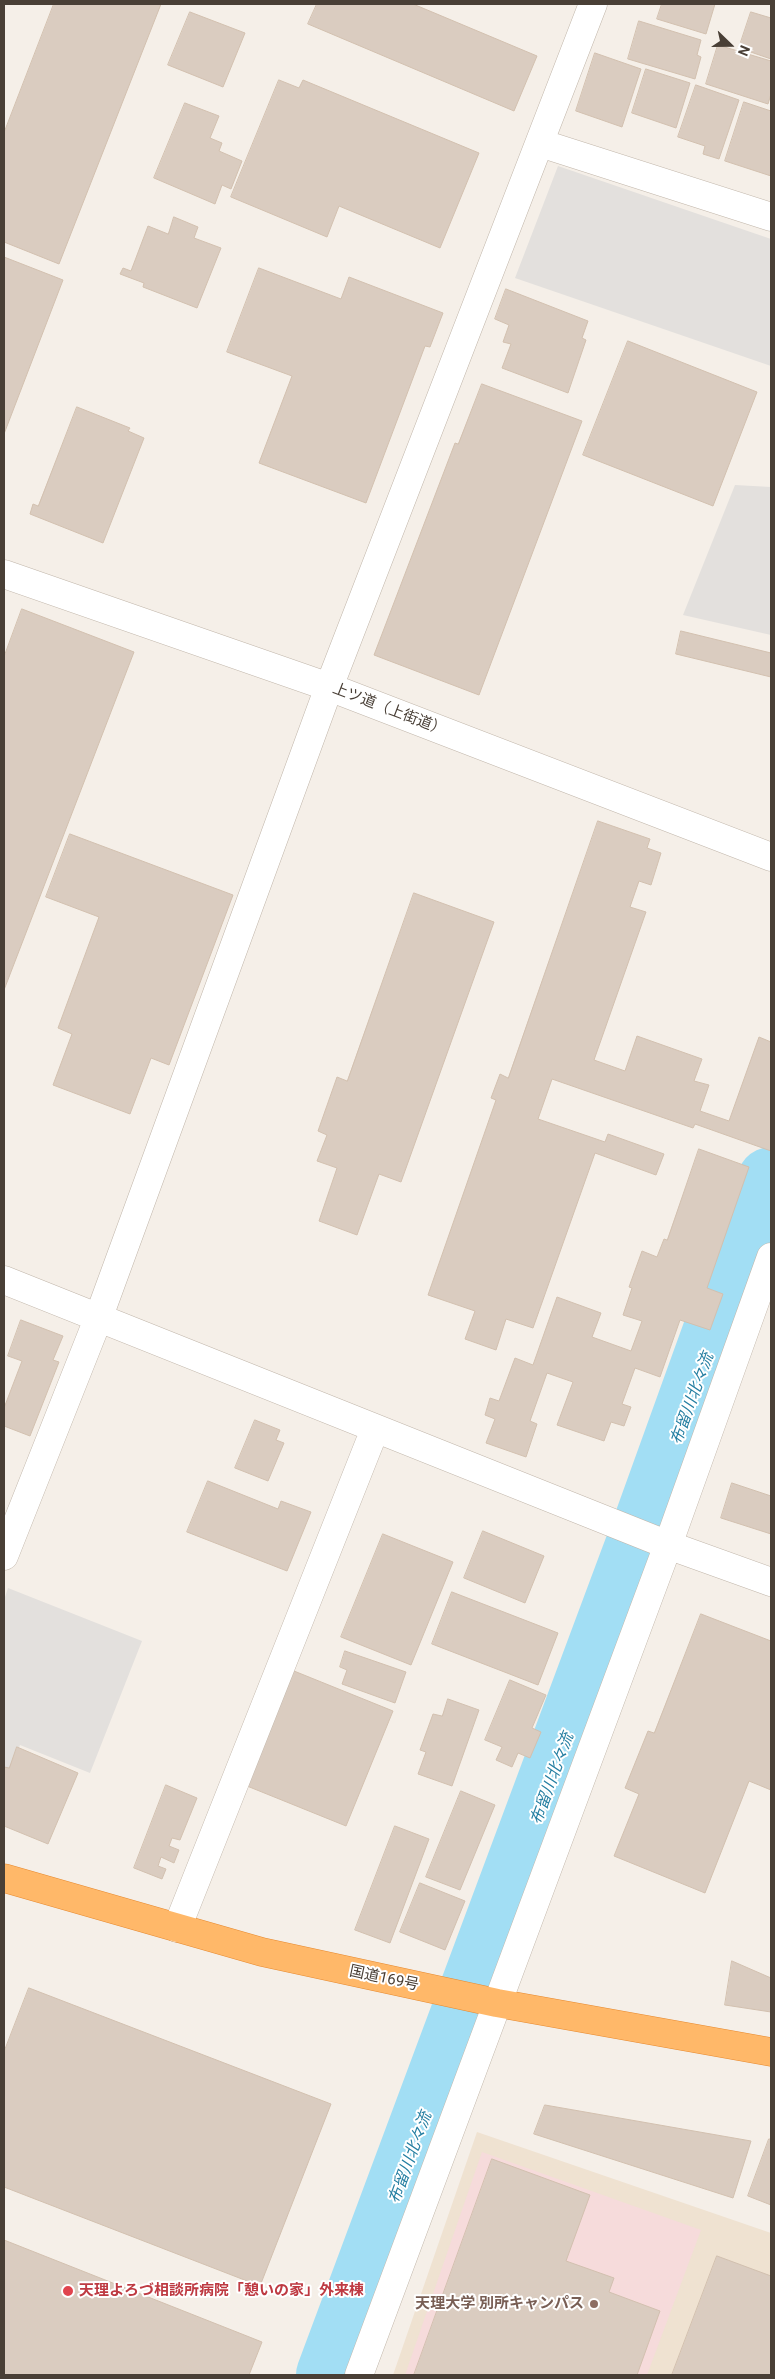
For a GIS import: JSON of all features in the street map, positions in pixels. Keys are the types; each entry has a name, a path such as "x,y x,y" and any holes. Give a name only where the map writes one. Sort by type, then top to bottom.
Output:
{"highway":[{"name":"国道169号","path":"4,1878 262,1952 481,2000 771,2052"}],"street":[{"path":"4,1556 98,1319 329,687 593,4"},
{"path":"540,143 771,217"},
{"name":"上ツ道（上街道）","path":"4,574 329,687 771,857"},
{"path":"359,2375 481,2000 651,1538 771,1257"},
{"path":"4,1280 651,1538 771,1582"},
{"path":"177,1928 375,1429"}],"shaded area":[{"path":"558,166 771,239 771,366 515,278"},
{"path":"735,485 771,487 771,635 683,615"},
{"path":"8,1588 142,1641 90,1773 20,1745 4,1785 4,1600"},
{"name":"天理大学 別所キャンパス","path":"477,2132 771,2233 771,2375 393,2375"},
{"name":"天理大学 別所キャンパス","path":"482,2152 701,2230 647,2375 405,2375"}],"building":[{"path":"54,4 161,4 59,264 4,242 4,133"},
{"path":"317,4 413,4 537,56 514,111 308,24"},
{"path":"662,4 715,4 706,34 657,19"},
{"path":"190,12 245,33 223,87 168,65"},
{"path":"751,12 771,18 771,59 739,48"},
{"path":"639,21 701,40 697,55 701,57 695,79 628,59"},
{"path":"718,45 771,61 771,94 768,104 706,84"},
{"path":"595,53 641,69 622,127 576,111"},
{"path":"646,69 690,83 676,128 632,113"},
{"path":"279,80 299,88 303,80 479,153 440,248 339,206 327,237 231,197"},
{"path":"696,85 739,100 719,159 703,154 705,146 678,137"},
{"path":"744,102 771,111 771,176 725,161"},
{"path":"185,103 219,116 210,138 222,143 219,151 242,161 231,189 222,185 215,204 154,178"},
{"path":"174,217 198,227 194,238 221,248 197,308 143,287 144,283 120,274 123,268 131,271 148,226 168,234"},
{"path":"4,257 63,280 4,434"},
{"path":"259,268 341,299 349,277 443,313 430,347 425,346 366,503 259,463 292,376 227,352"},
{"path":"506,289 588,321 582,338 586,340 568,393 502,368 511,344 503,342 509,325 495,319"},
{"path":"628,341 757,392 713,506 583,455"},
{"path":"482,384 582,421 479,695 374,655 455,443 458,444"},
{"path":"77,407 130,428 128,431 144,438 103,543 30,514 33,504 38,506"},
{"path":"22,609 134,652 4,990 4,657"},
{"path":"681,631 771,653 771,677 676,654"},
{"path":"598,821 650,839 647,848 661,853 651,885 639,881 630,907 646,912 594,1060 625,1071 637,1036 702,1059 694,1081 709,1085 700,1111 729,1121 759,1037 771,1042 771,1151 695,1124 693,1128 552,1079 538,1119 605,1142 608,1134 664,1154 656,1175 595,1153 533,1328 506,1319 496,1350 465,1339 475,1311 428,1295 496,1100 491,1098 500,1074 508,1078"},
{"path":"70,834 233,895 169,1065 151,1058 130,1114 53,1085 72,1034 58,1028 99,917 46,897"},
{"path":"414,893 494,922 401,1182 379,1174 357,1235 319,1221 337,1168 317,1161 327,1135 318,1131 337,1077 347,1081"},
{"path":"699,1149 749,1167 707,1288 723,1294 710,1330 680,1320 660,1377 635,1368 622,1404 631,1407 624,1426 611,1422 604,1441 557,1425 573,1382 547,1373 530,1421 537,1424 526,1457 486,1443 495,1419 485,1415 490,1398 499,1401 515,1358 533,1365 557,1297 601,1313 592,1337 631,1351 642,1321 623,1315 632,1288 629,1287 642,1251 657,1257 664,1239 667,1240"},
{"path":"21,1320 63,1336 53,1360 59,1362 30,1436 4,1426 4,1408 22,1361 8,1356"},
{"path":"255,1420 280,1430 276,1440 284,1443 268,1481 235,1468"},
{"path":"208,1481 278,1509 281,1501 311,1512 287,1571 187,1532"},
{"path":"732,1483 771,1496 771,1534 721,1518"},
{"path":"483,1531 544,1556 525,1603 464,1578"},
{"path":"383,1534 453,1562 411,1665 341,1637"},
{"path":"452,1592 558,1633 538,1685 432,1644"},
{"path":"701,1614 771,1641 771,1790 749,1781 705,1893 614,1856 639,1794 625,1788 648,1731 654,1733"},
{"path":"345,1651 406,1672 395,1703 342,1684 347,1670 340,1667"},
{"path":"294,1671 393,1711 346,1826 247,1786"},
{"path":"510,1680 546,1695 532,1728 541,1732 530,1758 518,1753 512,1767 496,1760 502,1747 485,1740"},
{"path":"448,1699 479,1710 452,1786 418,1774 426,1752 420,1750 433,1714 442,1716"},
{"path":"17,1747 78,1773 48,1844 4,1826 4,1767 9,1768"},
{"path":"166,1785 197,1798 180,1840 172,1838 169,1846 179,1850 174,1863 161,1857 158,1866 166,1869 162,1879 134,1868"},
{"path":"461,1791 495,1805 460,1890 426,1877"},
{"path":"395,1826 429,1839 390,1943 355,1930"},
{"path":"420,1883 465,1901 445,1950 400,1932"},
{"path":"732,1961 771,1978 771,2012 725,2005"},
{"path":"29,1988 331,2104 260,2286 4,2187 4,2052"},
{"path":"545,2105 751,2141 733,2198 534,2134"},
{"path":"769,2139 771,2139 771,2205 748,2196"},
{"path":"492,2159 590,2195 566,2261 614,2278 609,2292 660,2311 637,2375 414,2375"},
{"name":"天理よろづ相談所病院「憩いの家」外来棟","path":"4,2240 262,2342 249,2375 4,2375"},
{"path":"717,2256 771,2276 771,2375 672,2375"}],"waterway":[{"name":"布留川北々流","path":"330,2375 647,1525 771,1181"}],"place":[{"name":"天理よろづ相談所病院「憩いの家」外来棟","path":"68,2291"},
{"name":"天理大学 別所キャンパス","path":"594,2304"}]}
